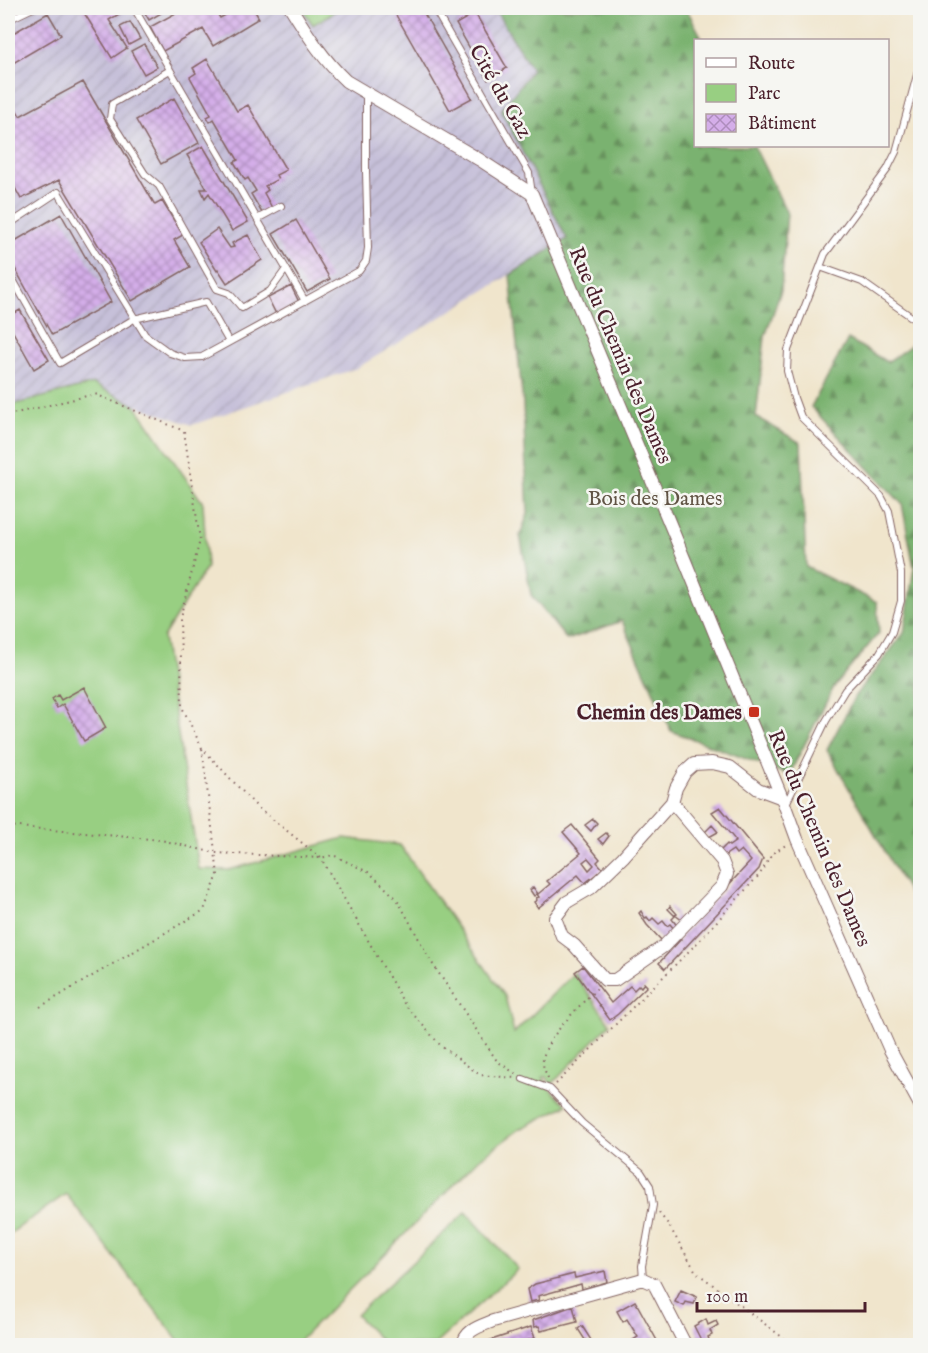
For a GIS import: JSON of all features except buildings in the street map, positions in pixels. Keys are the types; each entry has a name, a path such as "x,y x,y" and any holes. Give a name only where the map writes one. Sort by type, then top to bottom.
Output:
{"street":[{"path":"291,8 329,64 346,81 480,160 532,194"},
{"name":"Rue du Chemin des Dames","path":"532,194 672,529 797,839 890,1050 921,1105"},
{"path":"672,802 722,861 727,874 722,886 664,946 615,980 605,980 574,945 562,936 555,918 567,902 591,888 672,802 676,788 685,772 694,764 712,763 730,767 758,789 784,802"},
{"path":"463,1346 463,1340 470,1331 493,1321 643,1279 654,1284 686,1346"}],"lane":[{"path":"14,8 18,15"},
{"path":"8,20 33,8"},
{"path":"134,8 305,301"},
{"name":"Cité du Gaz","path":"434,8 529,173 532,194"},
{"path":"784,802 826,721 845,690 879,654 892,632 901,601 901,573 889,511 881,496 801,417 788,371 788,350 825,254 887,170 896,152 921,64"},
{"path":"170,70 112,104 110,118 145,174 159,186 217,289 229,293 243,309 270,291 286,268"},
{"path":"8,209 11,223 58,192 145,335 170,353 185,358 202,357 359,271 366,261 368,248 366,93"},
{"path":"257,219 281,206"},
{"path":"820,267 862,282 921,323"},
{"path":"8,271 60,363 134,319 206,302 229,342"},
{"path":"523,1078 550,1089 582,1123 641,1172 650,1186 653,1205 642,1266 643,1279"}],"path":[{"path":"8,415 95,394 184,431 200,540 180,618 182,707 202,748 256,806 321,858 405,1005 441,1046 480,1076 523,1078"},
{"path":"40,1007 204,910 218,875 202,748"},
{"path":"8,826 161,840 215,853 321,858 333,855 370,873 397,899 432,963 497,1061 523,1078"},
{"path":"605,980 552,1038 545,1050 542,1062 550,1089 697,943 760,874 773,853 797,839"},
{"path":"653,1205 668,1224 696,1272 794,1346"}],"shaded area":[{"path":"8,8 494,8 532,70 502,110 567,240 357,368 192,425 135,405 93,384 8,406"}],"green space":[{"path":"302,8 340,8 313,25"},
{"name":"Bois des Dames","path":"494,8 686,8 702,39 694,39 694,147 754,147 787,213 781,290 765,337 756,417 801,443 806,567 877,602 879,633 834,687 789,775 671,731 622,621 567,640 531,595 520,535 528,514 523,404 510,275 567,239 501,110 532,70"},
{"path":"848,339 887,362 920,339 920,913 827,750 855,696 904,633 914,567 902,504 811,407"},
{"path":"93,384 135,405 203,503 207,567 163,637 199,869 229,870 344,838 400,845 505,996 514,1033 574,973 610,1024 551,1085 547,1077 543,1077 550,1089 567,1105 520,1129 479,1159 295,1345 182,1345 66,1194 8,1235 8,406"},
{"path":"466,1212 518,1269 434,1345 385,1345 356,1315"}],"place":[{"name":"Chemin des Dames","path":"754,712"}]}
